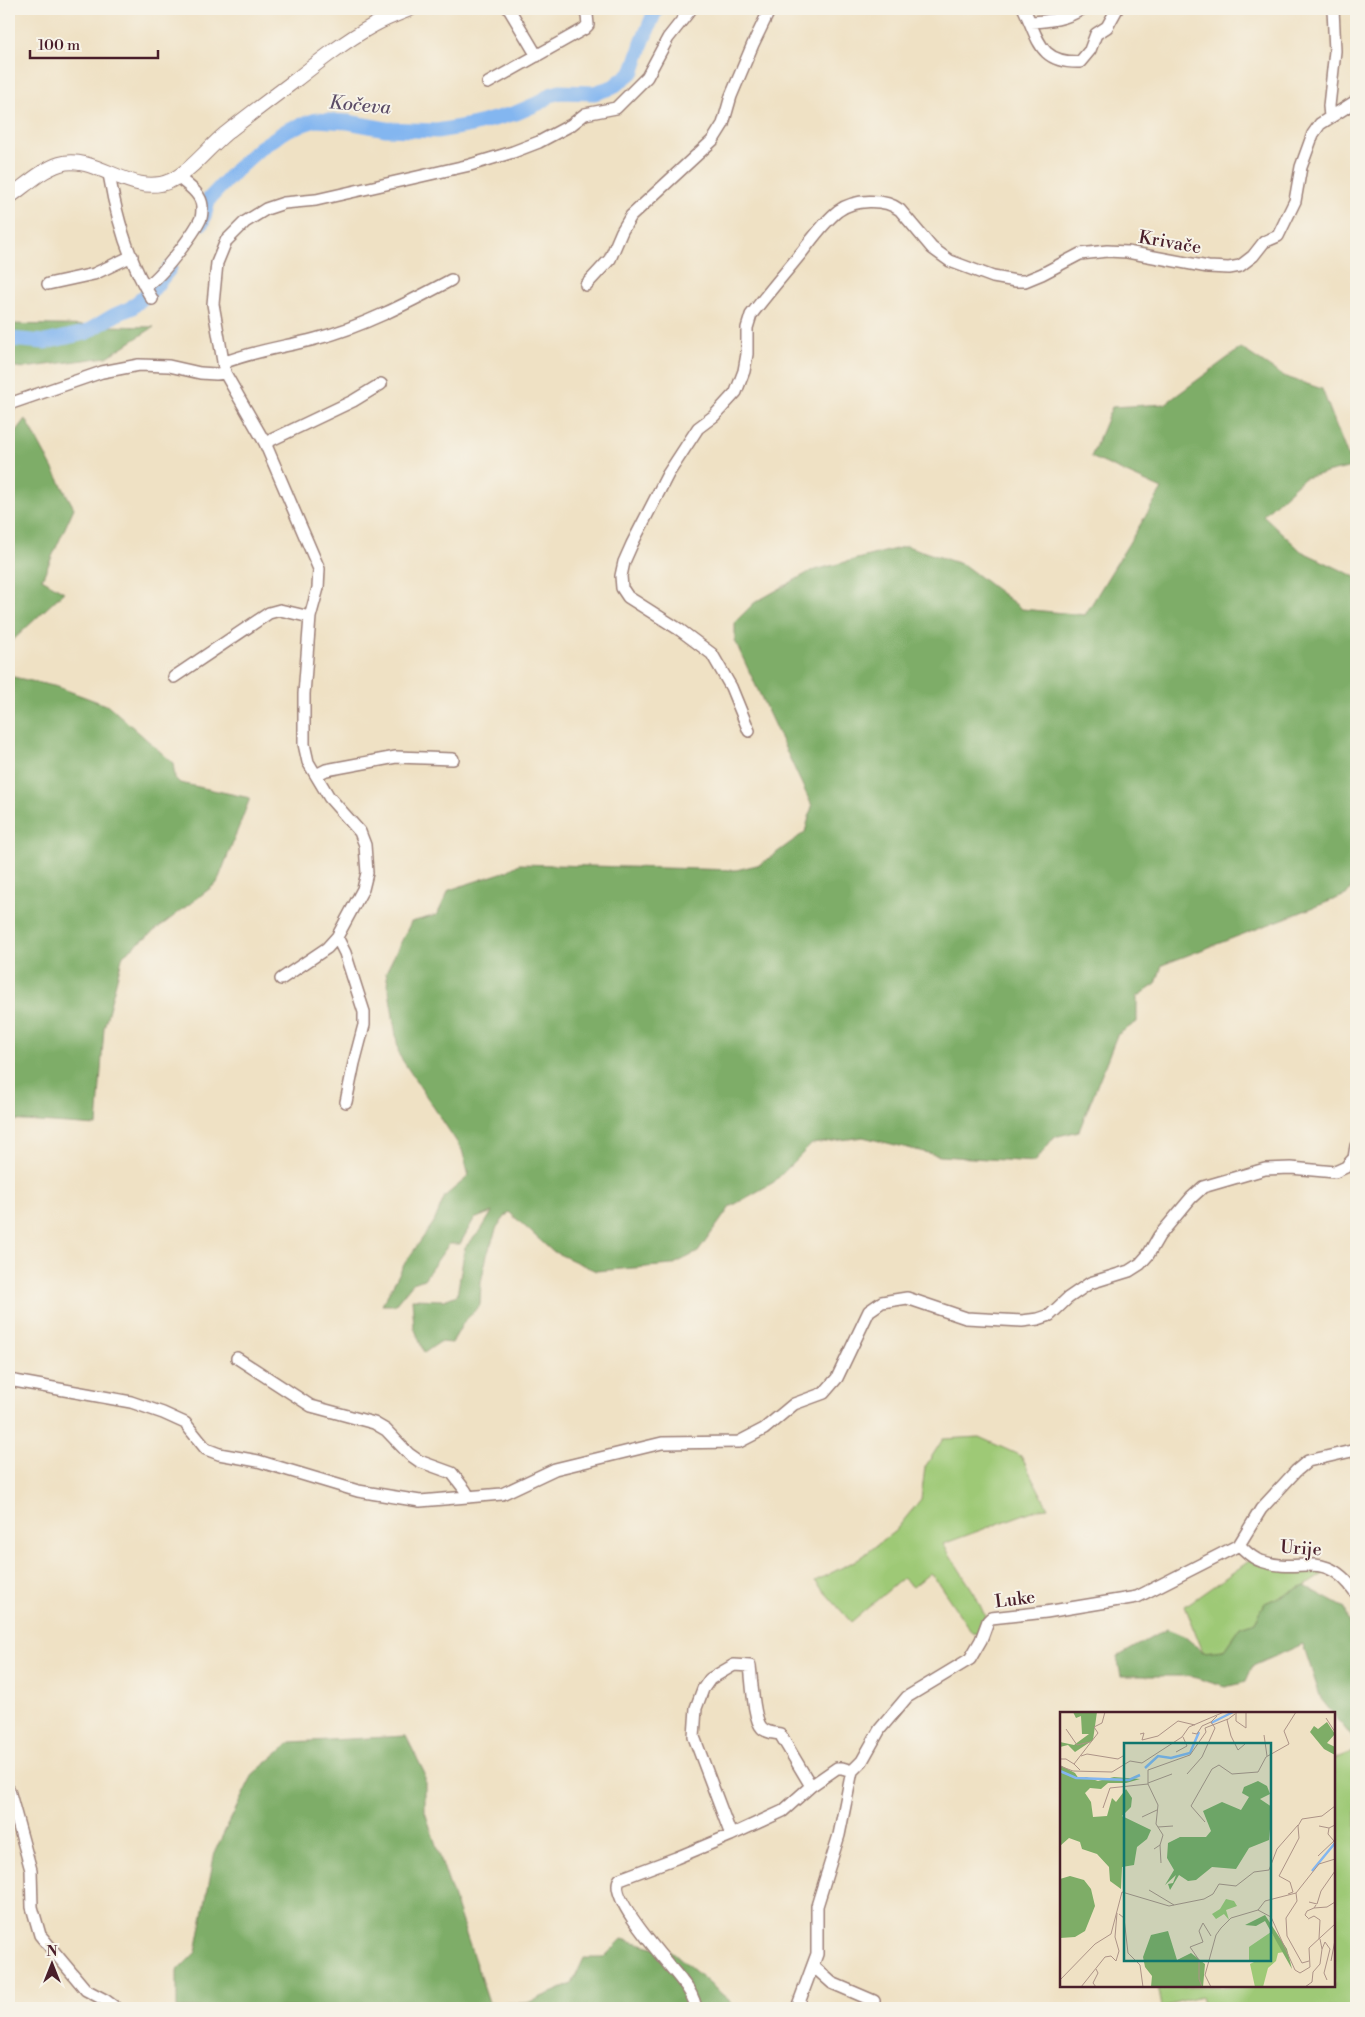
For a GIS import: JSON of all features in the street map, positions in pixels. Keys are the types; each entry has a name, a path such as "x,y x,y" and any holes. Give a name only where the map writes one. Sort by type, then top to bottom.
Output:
{"main road":[{"path":"9,197 40,175 60,164 74,162 134,182 151,185 167,182 178,177 224,135 349,40 373,25 410,9"}],"street":[{"path":"509,9 537,56"},
{"path":"488,83 584,30 588,25 583,9"},
{"path":"281,979 327,948 336,937 363,889 366,872 365,845 360,832 330,797 308,762 302,720 310,617 318,588 319,569 265,443 224,368 213,304 217,263 226,241 245,222 266,209 284,203 316,200 470,165 539,142 571,125 585,114 616,108 647,77 668,38 691,9"},
{"path":"586,285 610,259 631,216 713,140 723,124 731,96 770,9"},
{"path":"1024,9 1043,50 1060,61 1080,62 1090,50 1096,34 1107,27 1116,9"},
{"path":"1031,22 1061,18 1075,14 1082,9"},
{"path":"1330,117 1329,106 1335,51 1333,9"},
{"name":"Krivače","path":"749,731 732,687 712,654 680,630 628,597 622,588 621,576 624,562 668,474 698,428 714,416 736,392 744,371 747,354 747,328 751,315 814,237 839,210 859,203 886,202 900,210 932,248 950,262 1005,280 1025,281 1080,254 1107,251 1127,252 1208,267 1229,268 1240,266 1253,256 1264,242 1278,236 1295,200 1301,167 1313,134 1320,124 1356,100"},
{"path":"110,174 117,214 132,256 149,293 151,284 174,257 201,217 202,207 200,200 193,190 178,177"},
{"path":"48,284 94,274 132,256"},
{"path":"9,404 102,372 139,365 169,366 200,373 216,374 240,356 316,339 343,330 399,307 451,280"},
{"path":"265,443 353,401 380,384"},
{"path":"174,677 268,613 280,610 310,617"},
{"path":"316,775 326,770 396,758 453,759"},
{"path":"336,937 345,953 364,1012 364,1025 346,1102"},
{"path":"9,1380 131,1402 185,1423 206,1449 219,1454 258,1461 358,1491 420,1500 468,1498 502,1494 555,1469 662,1443 739,1442 764,1429 794,1404 824,1393 837,1378 869,1311 882,1302 907,1298 966,1318 1022,1321 1050,1315 1068,1298 1090,1283 1128,1271 1140,1264 1191,1198 1204,1187 1265,1169 1291,1168 1335,1172 1346,1166 1354,1158 1356,1146"},
{"path":"236,1358 311,1406 374,1423 386,1430 409,1454 419,1461 452,1473 465,1490 468,1498"},
{"path":"1239,1545 1261,1509 1308,1461 1356,1450"},
{"name":"Urije","path":"1239,1545 1260,1561 1272,1564 1324,1566 1339,1572 1356,1593"},
{"name":"Luke","path":"797,2008 817,1954 817,1906 839,1835 852,1771 862,1761 880,1729 907,1697 970,1659 981,1640 988,1620 991,1618 1046,1612 1136,1597 1239,1545"},
{"path":"731,1835 694,1737 696,1708 703,1689 710,1679 734,1665 750,1666 753,1682 753,1702 760,1727 780,1734 811,1786"},
{"path":"696,2008 694,2000 684,1982 628,1913 618,1892 618,1882 620,1879 676,1858 783,1811 811,1786 837,1768 852,1771"},
{"path":"9,1790 32,1870 32,1906 40,1935 86,1990 116,2008"},
{"path":"813,1966 832,1983 874,2000"}],"green space":[{"path":"9,324 154,327 107,357 24,368 9,366"},
{"path":"1241,348 1283,376 1322,389 1352,467 1304,478 1263,515 1301,551 1356,577 1356,882 1346,895 1162,965 1156,984 1137,997 1137,1022 1117,1035 1079,1131 1054,1137 1035,1162 940,1156 863,1137 812,1144 774,1182 730,1207 698,1252 672,1265 596,1271 552,1251 509,1212 497,1227 487,1255 481,1282 480,1305 463,1323 452,1343 440,1342 424,1353 414,1327 412,1299 444,1300 457,1295 465,1247 481,1230 492,1212 474,1219 460,1244 449,1244 424,1279 413,1283 395,1305 382,1305 405,1263 434,1222 445,1196 469,1176 462,1150 399,1055 386,972 411,922 437,915 449,890 507,871 519,864 736,870 761,864 805,832 812,806 735,641 735,622 754,603 811,571 907,546 964,565 1022,609 1085,615 1162,489 1091,457 1112,407 1165,404"},
{"path":"26,419 74,508 42,579 64,592 9,644 9,441"},
{"path":"9,676 58,687 109,706 173,763 175,778 180,783 250,798 217,883 123,955 104,1028 97,1126 9,1120"},
{"path":"979,1437 1021,1456 1048,1508 1038,1509 943,1544 975,1594 985,1616 979,1634 972,1633 930,1573 913,1587 903,1578 851,1622 815,1581 859,1559 895,1531 921,1499 925,1467 943,1439"},
{"path":"1252,1559 1331,1569 1305,1586 1265,1603 1255,1622 1240,1627 1224,1650 1203,1652 1185,1606"},
{"path":"1305,1586 1345,1608 1356,1644 1356,1742 1335,1716 1335,1712 1332,1712 1321,1699 1303,1644 1253,1666 1246,1682 1225,1687 1190,1676 1121,1676 1117,1657 1167,1629 1184,1636 1203,1652 1224,1650 1240,1627 1255,1622 1265,1603"},
{"path":"406,1736 425,1774 425,1812 489,2003 527,2003 572,1984 584,1958 603,1958 622,1939 673,1952 731,2002 734,2008 177,2008 177,1971 196,1952 215,1851 253,1774 291,1742"},
{"path":"1356,1750 1356,2008 1204,2008 1201,1997 1162,2007 1158,1987 1335,1987 1335,1759"}],"waterway":[{"name":"Kočeva","path":"202,223 209,199 260,148 289,129 316,120 348,122 386,129 437,131 472,125 516,113 539,103 550,95 560,92 594,93 613,87 633,71 656,9"},
{"name":"Kočeva","path":"9,339 45,342 85,333 131,308 154,288 170,268"}]}
